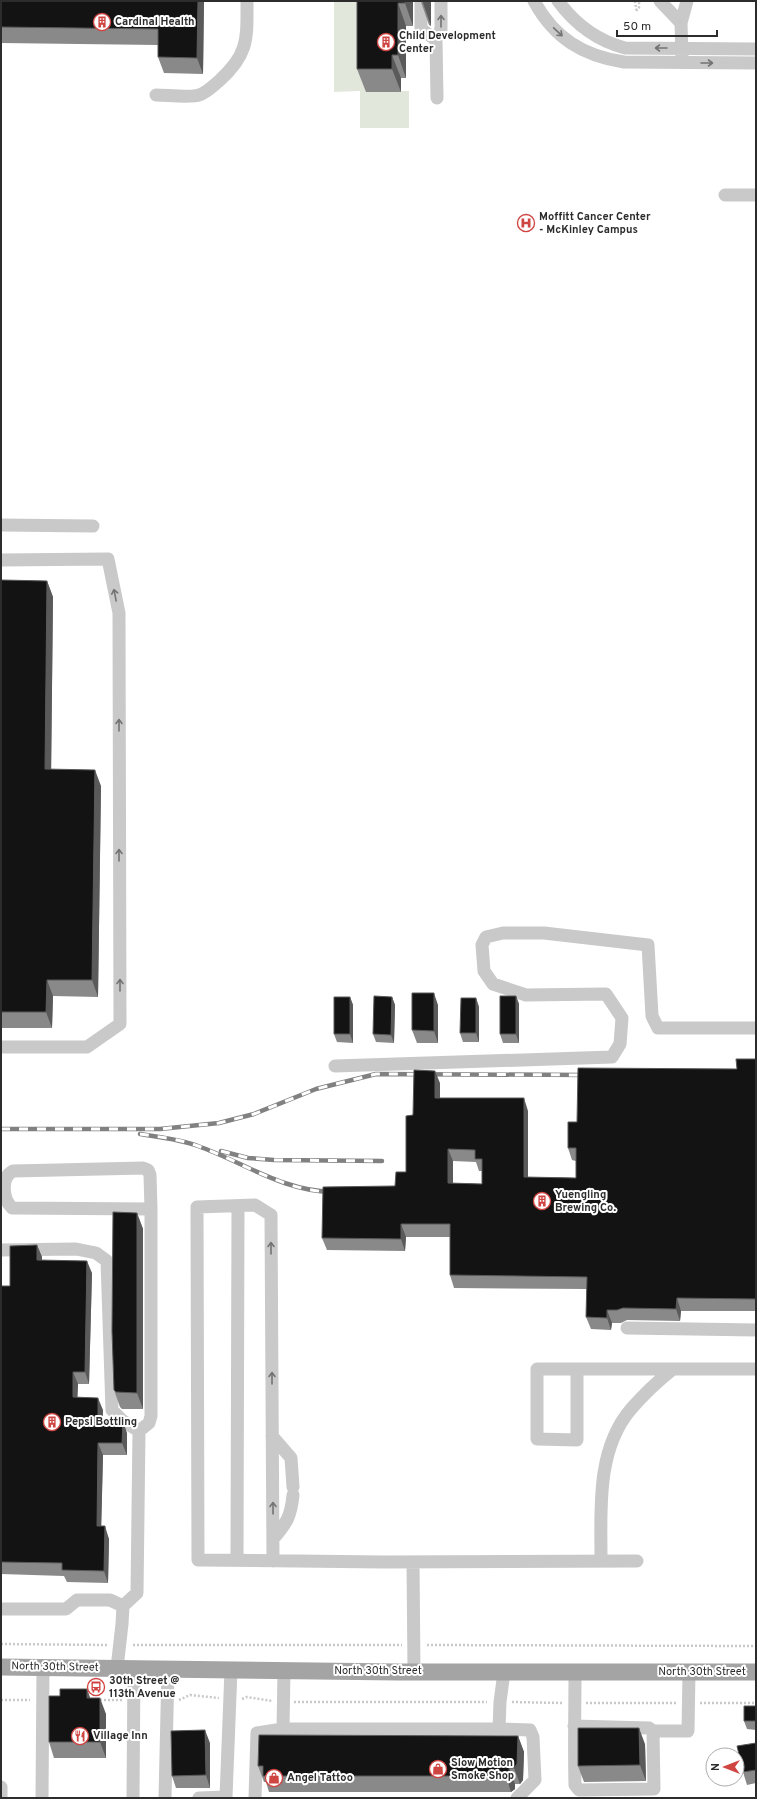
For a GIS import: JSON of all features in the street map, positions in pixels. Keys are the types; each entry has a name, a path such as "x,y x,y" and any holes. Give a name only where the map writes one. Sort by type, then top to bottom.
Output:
{"main road":[{"name":"North 30th Street","path":"1,1667 414,1672 756,1672"}],"street":[{"path":"156,95 199,95 218,82 234,67 243,52 247,34 247,1"},
{"path":"421,1 421,29 436,40"},
{"path":"437,98 436,40 441,30 441,1"},
{"path":"534,1 539,11 569,42 586,53 604,59 624,62 756,62"},
{"path":"558,1 584,28 611,44 625,48 756,49"},
{"path":"660,1 681,23"},
{"path":"682,62 681,23 687,1"},
{"path":"725,195 756,195"},
{"path":"1,525 93,526"},
{"path":"1,560 108,559 119,613 120,1024 87,1047 1,1047"},
{"path":"335,1066 612,1057 620,1044 622,1018 606,994 526,995 493,984 484,970 482,945 486,937 503,932 544,933 648,945 652,1016 658,1028 756,1028"},
{"path":"139,1431 149,1423 151,1416 151,1209 150,1175 148,1170 143,1168 13,1171 7,1174 4,1179 3,1187 7,1203 12,1208 151,1209"},
{"path":"273,1561 271,1215 255,1205 197,1207 198,1560 237,1560 273,1561 413,1562 637,1561"},
{"path":"237,1560 238,1206"},
{"path":"1,1250 76,1249 96,1253 107,1262 112,1410 123,1421 139,1431"},
{"path":"627,1328 756,1330"},
{"path":"577,1369 577,1440 537,1439 537,1369 577,1369 673,1369 756,1369"},
{"path":"601,1560 603,1484 607,1452 617,1430 630,1410 650,1389 673,1369"},
{"path":"133,1798 134,1700 120,1645 123,1606 137,1593 139,1431"},
{"path":"272,1436 291,1458 292,1491 292,1510 287,1522 273,1539"},
{"path":"413,1562 414,1672"},
{"path":"1,1609 66,1609 77,1600 110,1600 123,1606"},
{"path":"42,1798 43,1667"},
{"path":"165,1798 168,1669"},
{"path":"199,1798 226,1797 231,1670"},
{"path":"283,1729 284,1670"},
{"path":"499,1730 500,1702 504,1672"},
{"path":"575,1672 575,1786 579,1790 654,1789 653,1731"},
{"path":"574,1726 649,1728 653,1731 688,1731 689,1672"},
{"path":"255,1798 257,1733 283,1729 530,1730 533,1737 535,1780 517,1798"},
{"path":"1,1787 1,1798"}],"path":[{"path":"635,1 637,10 639,8 639,1"},
{"path":"1,1644 756,1646"},
{"path":"167,1701 175,1702 190,1695 240,1700 247,1697 274,1702 756,1703"},
{"path":"1,1700 43,1700"},
{"path":"96,1700 134,1700"}],"shaded area":[{"path":"334,1 365,1 401,91 409,91 409,128 360,128 360,91 334,92"}],"building":[{"name":"Cardinal Health","path":"1,1 198,1 197,58 158,57 158,29 1,27"},
{"path":"357,1 405,1 405,3 398,3 398,55 392,55 392,69 357,69"},
{"path":"1,580 47,581 45,769 95,770 92,980 47,980 46,1012 1,1012"},
{"path":"412,993 434,993 434,1031 412,1030"},
{"path":"374,996 392,997 391,1035 373,1034"},
{"path":"500,996 516,996 516,1034 500,1034"},
{"path":"334,997 350,997 350,1034 334,1034"},
{"path":"461,998 476,998 476,1033 460,1033"},
{"name":"Yuengling Brewing Co.","path":"736,1059 756,1059 756,1299 677,1298 676,1309 623,1308 617,1310 607,1310 607,1318 586,1317 587,1277 450,1275 450,1224 401,1224 401,1239 322,1238 323,1187 395,1186 396,1172 406,1172 406,1116 413,1115 414,1070 435,1071 435,1098 524,1098 524,1177 576,1178 576,1148 568,1148 568,1122 577,1122 578,1068 737,1069","holes":["448,1149 475,1150 475,1159 482,1159 482,1184 448,1183"]},
{"path":"113,1212 137,1213 137,1393 116,1392 114,1390 112,1331"},
{"name":"Pepsi Bottling","path":"37,1245 37,1260 87,1261 85,1372 73,1372 73,1397 98,1398 98,1420 123,1421 122,1443 98,1443 97,1526 105,1526 104,1571 62,1570 62,1563 1,1562 1,1286 10,1286 10,1246"},
{"name":"Village Inn","path":"60,1689 87,1689 87,1698 100,1698 100,1742 49,1742 49,1696 60,1696"},
{"path":"744,1706 756,1706 756,1721 744,1721"},
{"path":"578,1728 639,1728 640,1765 578,1766"},
{"path":"205,1730 206,1775 172,1776 171,1731"},
{"path":"259,1735 518,1736 517,1764 514,1768 509,1768 509,1772 506,1776 263,1776 263,1766 258,1766"},
{"path":"756,1743 756,1770 745,1772 745,1747 737,1746"}],"railway":[{"path":"1,1129 160,1129 219,1123 254,1114 316,1089 376,1074 588,1075"},
{"path":"140,1134 169,1138 191,1144 281,1182 316,1191 334,1192"},
{"path":"221,1151 248,1158 274,1160 382,1161"}],"place":[{"name":"Cardinal Health","path":"102,22"},
{"name":"Child Development Center","path":"386,42"},
{"name":"Moffitt Cancer Center - McKinley Campus","path":"526,223"},
{"name":"Yuengling Brewing Co.","path":"542,1201"},
{"name":"Pepsi Bottling","path":"52,1422"},
{"name":"30th Street @ 113th Avenue","path":"96,1687"},
{"name":"Village Inn","path":"80,1736"},
{"name":"Slow Motion Smoke Shop","path":"438,1769"},
{"name":"Angel Tattoo","path":"274,1778"}]}
